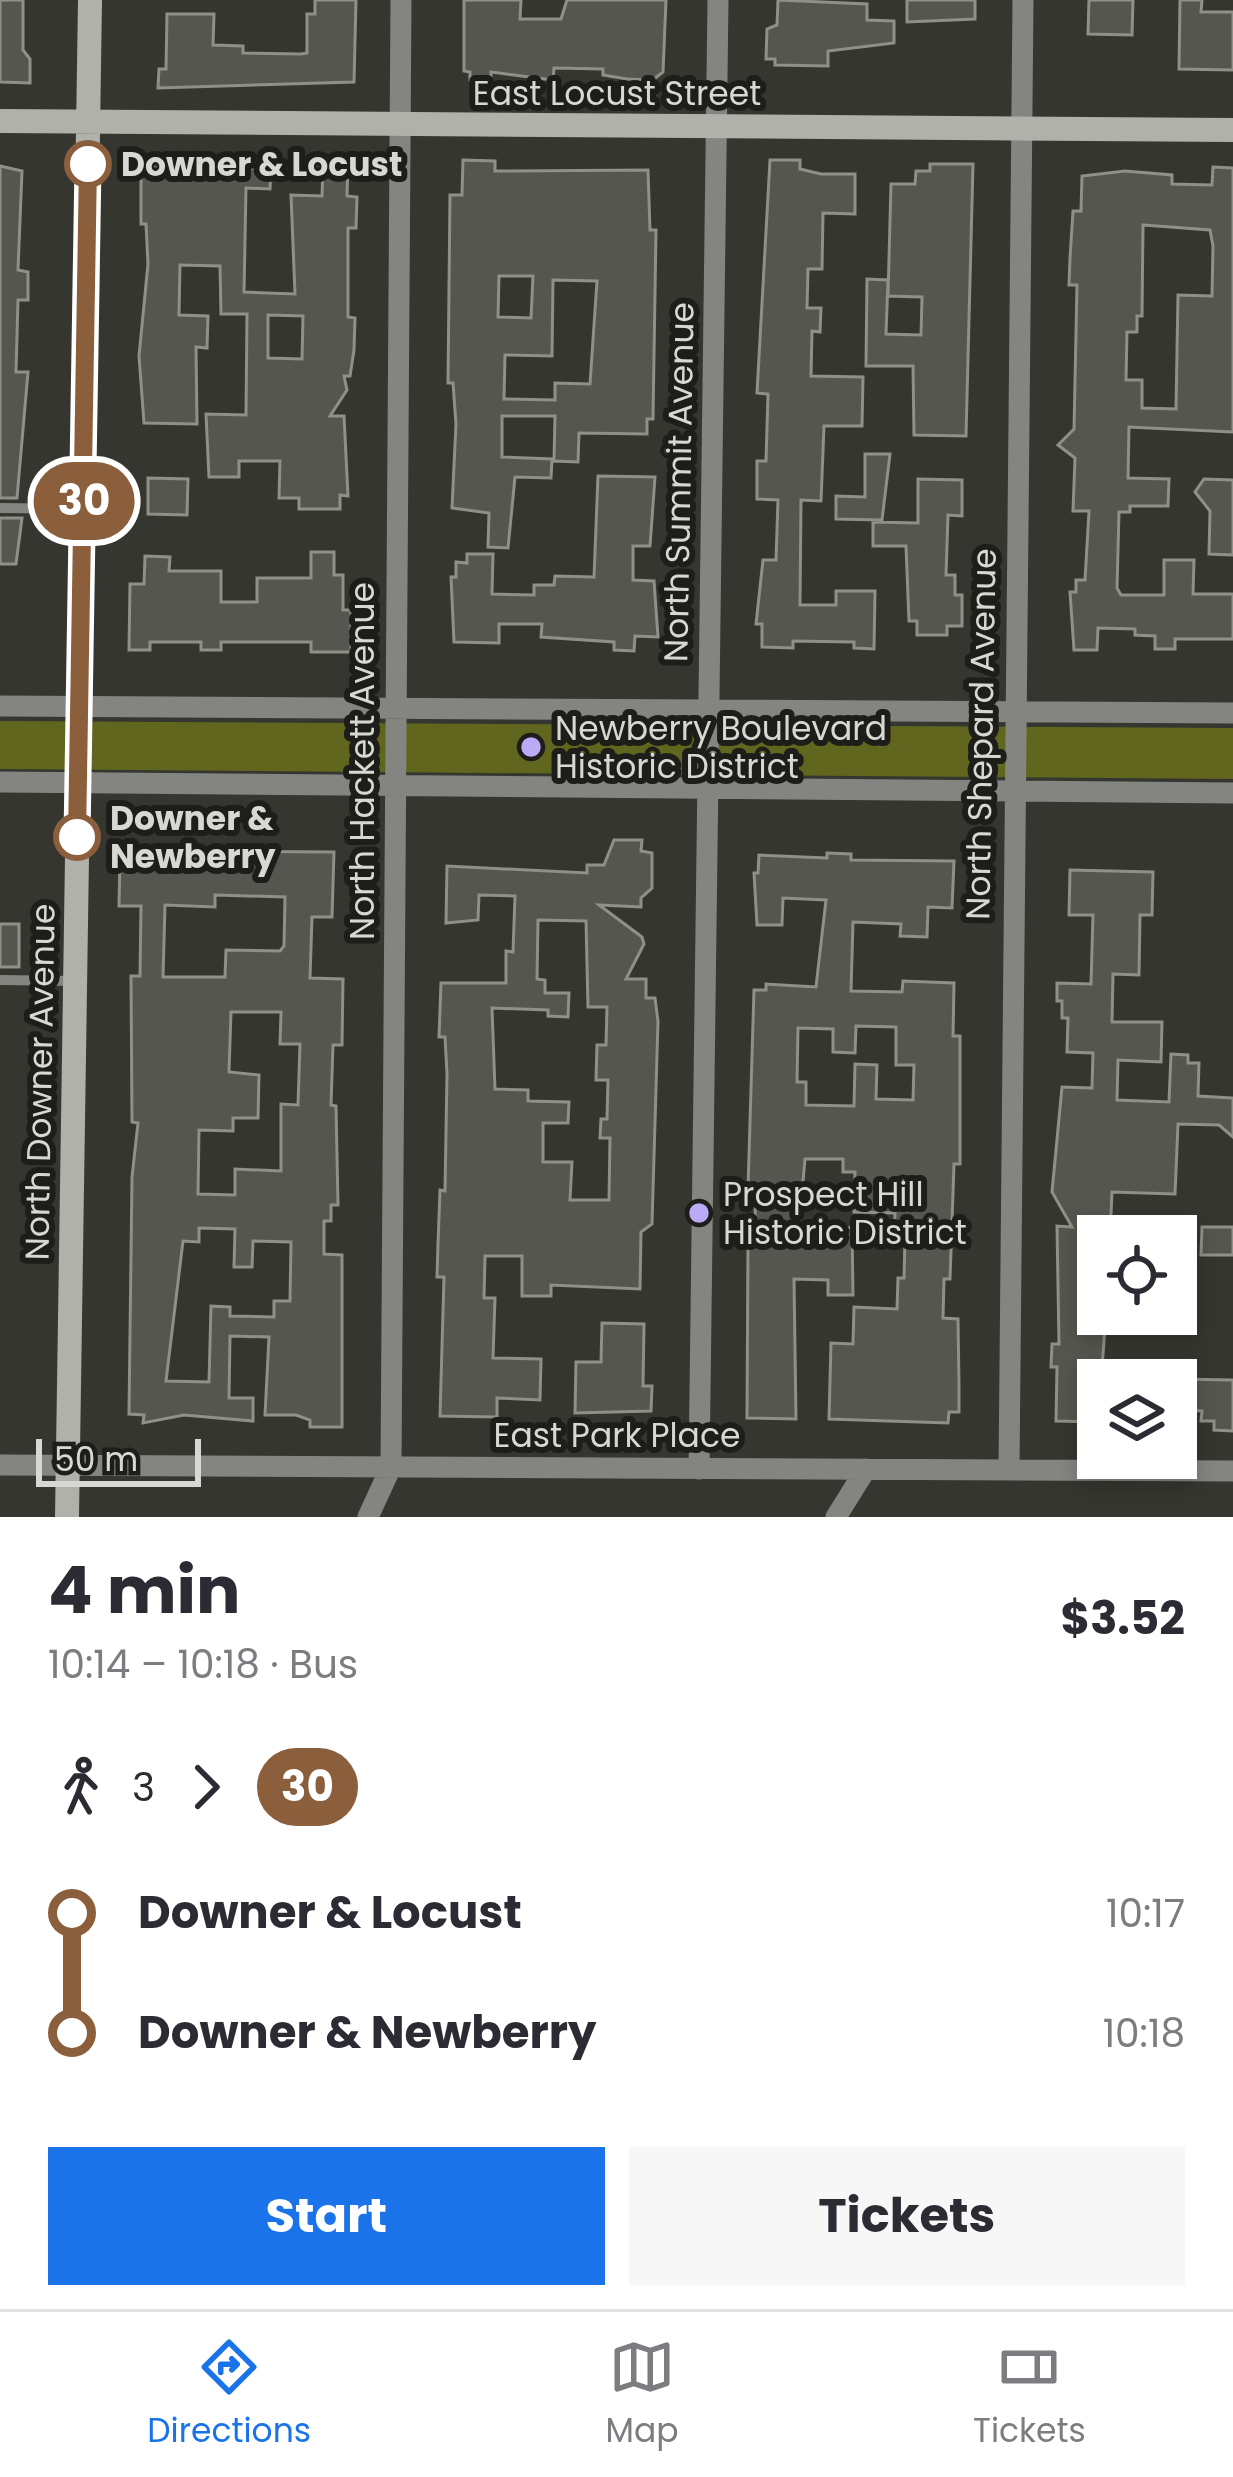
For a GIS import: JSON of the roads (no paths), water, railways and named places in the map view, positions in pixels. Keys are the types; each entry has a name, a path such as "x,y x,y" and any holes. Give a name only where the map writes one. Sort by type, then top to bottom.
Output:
{"street":[{"name":"North Downer Avenue","path":"67,1517 90,0"},
{"name":"North Hackett Avenue","path":"368,1517 391,1468 401,0"},
{"name":"North Summit Avenue","path":"699,1468 718,0"},
{"name":"North Shepard Avenue","path":"1009,1470 1023,0"},
{"name":"East Locust Street","path":"0,121 1233,130"},
{"path":"0,706 1233,712"},
{"path":"0,782 1233,793"},
{"name":"East Park Place","path":"0,1466 1233,1471"},
{"path":"836,1517 866,1469"}],"lane":[{"path":"0,508 83,509"},
{"path":"0,980 75,981"}],"place":[{"name":"Downer & Locust","path":"88,164"},
{"name":"Newberry Boulevard Historic District","path":"531,747"},
{"name":"Downer & Newberry","path":"77,837"},
{"name":"Prospect Hill Historic District","path":"699,1213"}]}
